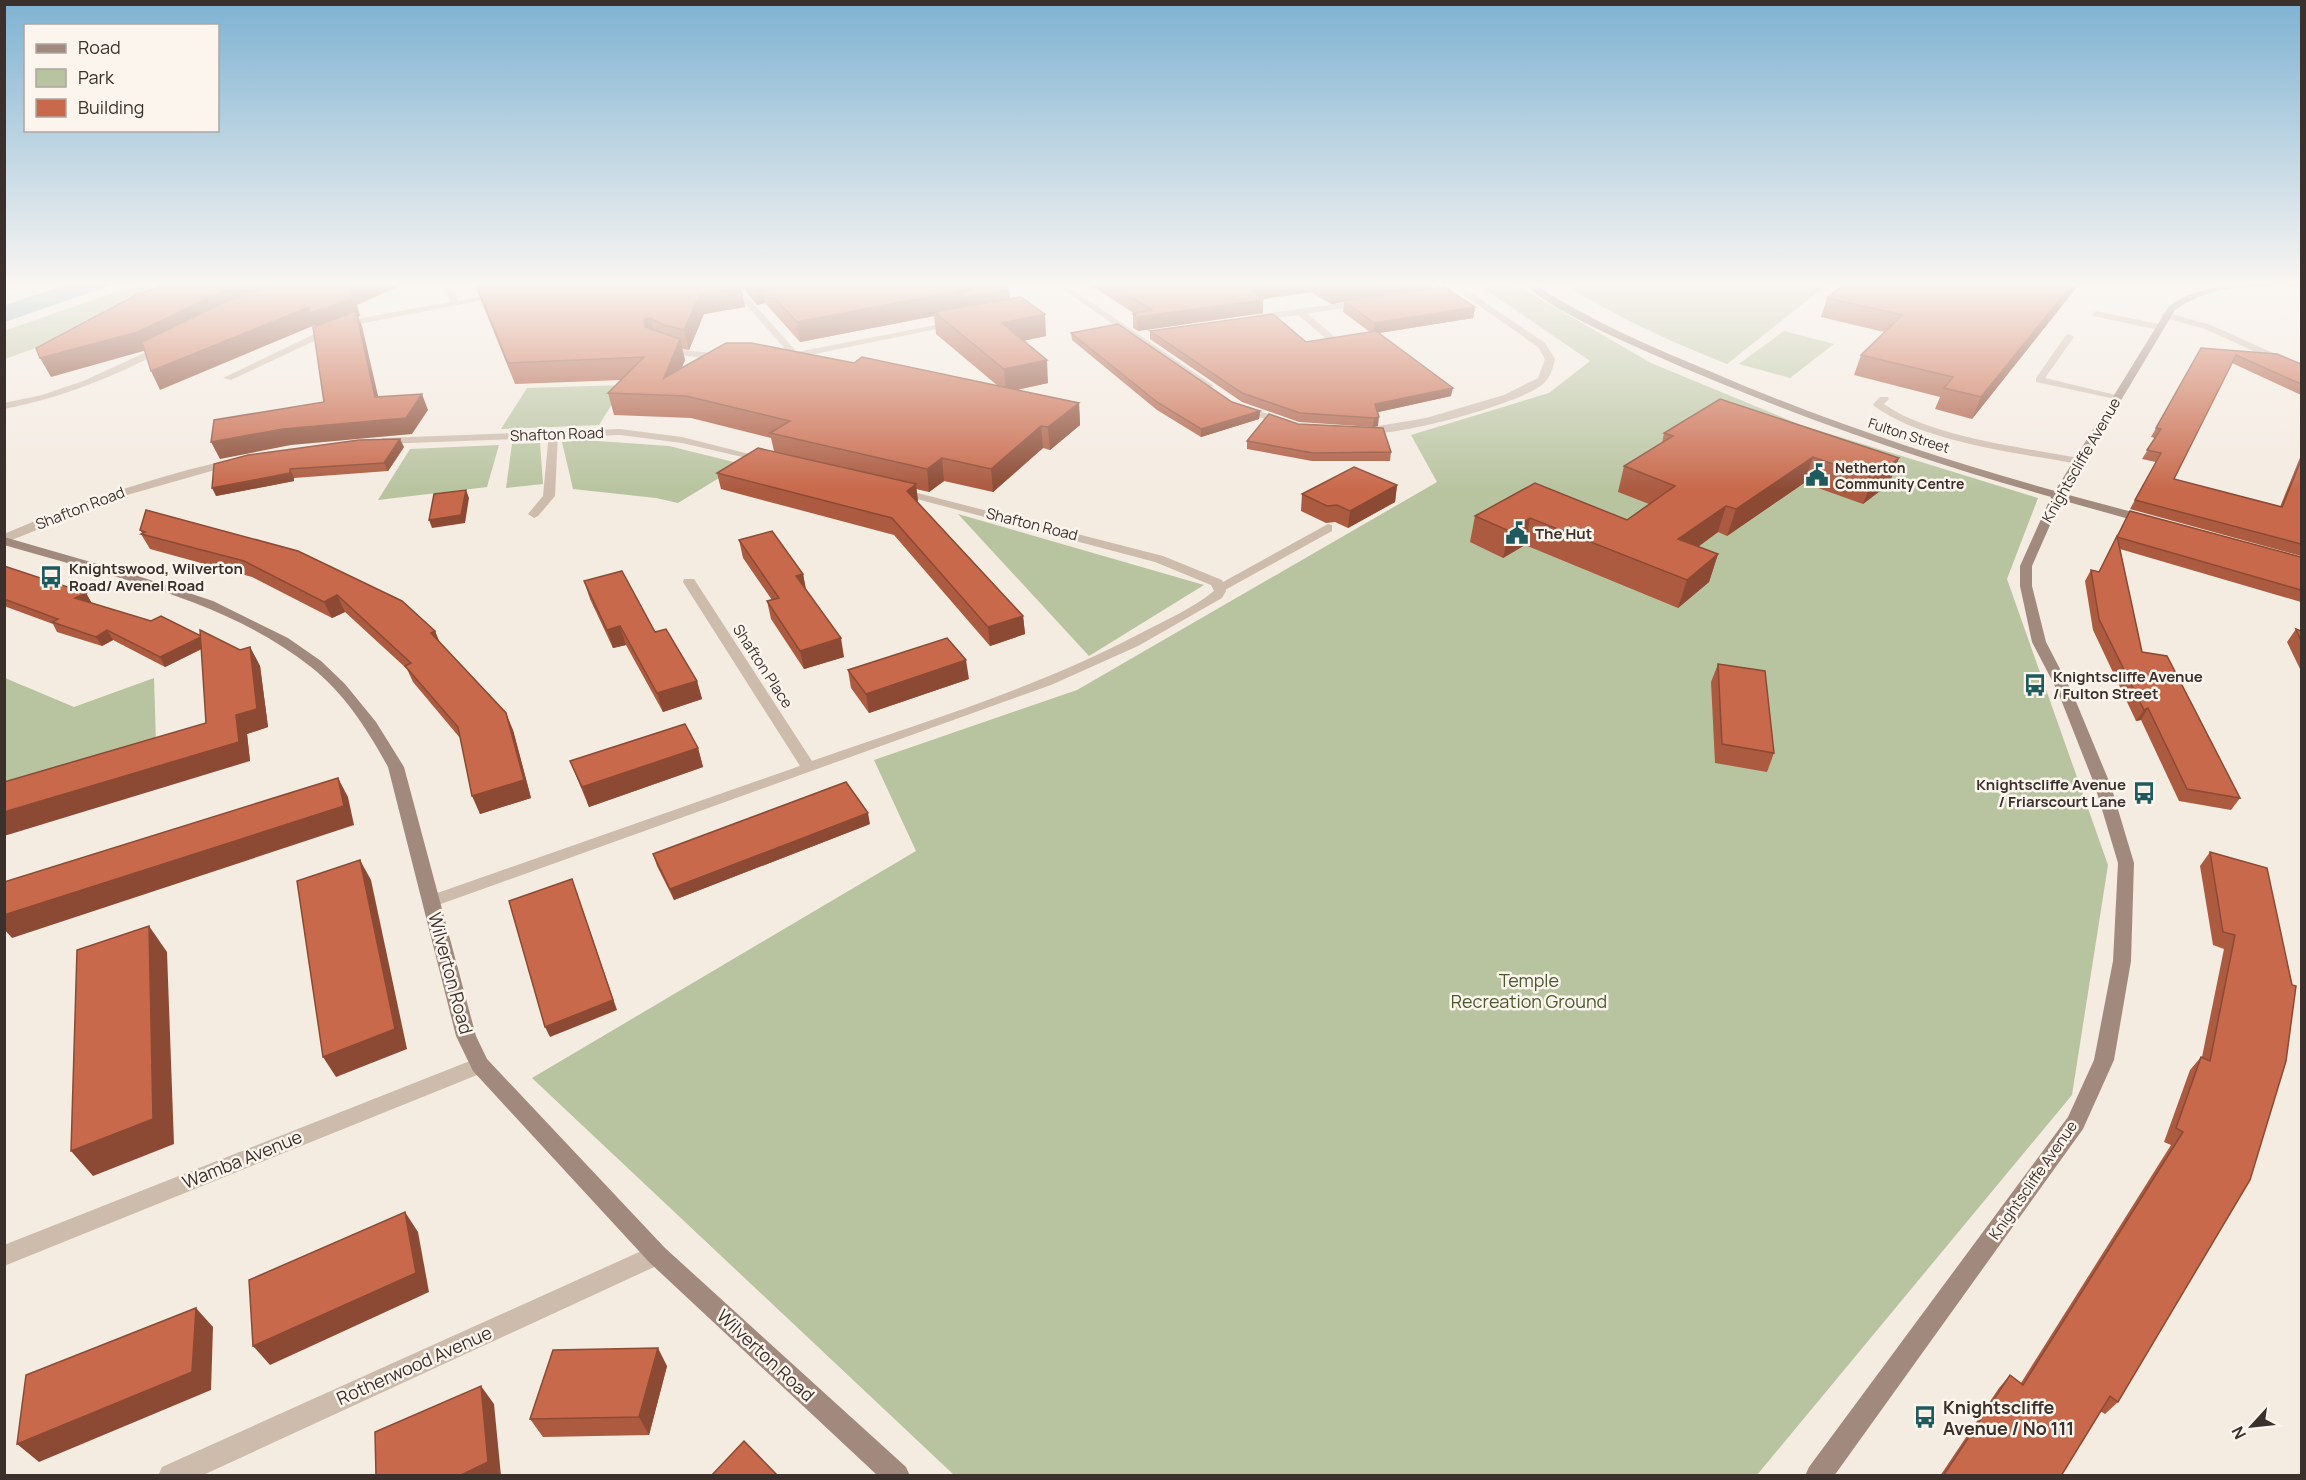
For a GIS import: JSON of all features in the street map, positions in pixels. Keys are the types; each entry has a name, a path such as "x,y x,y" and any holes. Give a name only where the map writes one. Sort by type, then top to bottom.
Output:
{"street":[{"path":"4,406 75,386 154,352"},
{"path":"228,378 283,352"},
{"path":"668,352 732,357"},
{"path":"787,352 790,356 811,352"},
{"path":"1160,352 1219,393"},
{"path":"1351,430 1373,432 1426,422 1537,385 1548,373 1550,359 1546,352"},
{"name":"Fulton Street","path":"1656,352 1794,412 1901,449 2155,523"},
{"path":"2058,352 2039,380 2116,398"},
{"name":"Knightscliffe Avenue","path":"1818,1476 2076,1123 2104,1060 2122,961 2126,864 2103,786 2064,692 2039,642 2026,586 2026,566 2058,495 2143,352"},
{"path":"2262,352 2301,370"},
{"path":"1884,399 1878,404 1883,410 1917,424 2078,461"},
{"path":"1228,400 1237,406 1298,427"},
{"name":"Shafton Road","path":"371,442 593,432 651,435 773,461"},
{"path":"534,514 549,496 553,434"},
{"name":"Shafton Road","path":"4,540 62,514 140,486 240,460"},
{"name":"Shafton Road","path":"886,488 1160,559 1201,574 1220,587"},
{"path":"432,901 809,768 1085,667 1193,611 1218,595 1220,587 1328,528"},
{"name":"Wilverton Road","path":"4,540 192,597 237,617 316,663 346,694 378,733 396,767 466,1036 480,1065 657,1254 897,1476"},
{"name":"Shafton Place","path":"689,582 809,768"},
{"name":"Wamba Avenue","path":"4,1256 480,1065"},
{"name":"Rotherwood Avenue","path":"171,1476 657,1254"}],"green space":[{"path":"5,352 24,352 5,359"},
{"name":"Temple Recreation Ground","path":"1577,352 1632,352 1651,363 1801,425 2038,498 2007,579 2108,865 2072,1095 1757,1475 954,1475 532,1078 916,851 874,760 1077,690 1437,482 1411,435 1549,393 1590,361"},
{"path":"1698,352 1742,352 1727,364"},
{"path":"1755,352 1824,352 1790,378 1739,364"},
{"path":"624,385 599,425 501,429 527,388"},
{"path":"584,440 669,446 742,464 678,503 656,498 573,489 562,442"},
{"path":"540,443 543,484 506,488 512,444"},
{"path":"499,445 487,487 378,500 410,449"},
{"path":"958,514 1204,585 1089,656"},
{"path":"5,678 74,707 154,678 156,743 5,787"}],"building":[{"path":"38,352 62,352 40,358"},
{"path":"145,352 198,352 151,371"},
{"path":"317,352 365,352 375,397 422,394 406,418 283,429 211,442 214,420 324,402"},
{"path":"504,352 675,352 664,378 710,352 798,352 854,363 862,357 1079,403 1048,427 1041,426 991,469 942,458 927,469 770,433 790,421 686,396 608,393 644,357 508,363"},
{"path":"983,352 1037,352 1047,360 1004,369"},
{"path":"1095,352 1159,352 1232,402 1260,411 1201,429 1157,402"},
{"path":"1181,352 1404,352 1453,388 1375,404 1379,417 1374,418 1300,413 1242,393"},
{"path":"1864,352 2017,352 1981,397 1944,388 1953,377 1861,355"},
{"path":"2199,352 2277,354 2301,364 2301,384 2236,355 2174,479 2282,507 2301,460 2301,544 2135,500 2161,453 2147,450 2161,429 2156,428"},
{"path":"1720,399 1899,458 1873,478 1813,457 1736,509 1726,506 1678,539 1718,554 1687,580 1530,518 1509,531 1475,516 1535,483 1627,520 1675,486 1624,466 1673,436 1664,433"},
{"path":"1269,414 1298,424 1383,428 1391,452 1313,453 1247,441"},
{"path":"400,439 384,463 290,469 290,473 212,488 214,464 248,455 359,440"},
{"path":"758,448 916,484 907,491 1023,616 988,627 892,518 717,473"},
{"path":"1354,467 1397,485 1350,511 1337,505 1327,506 1302,494"},
{"path":"466,490 461,515 429,520 434,494"},
{"path":"146,510 298,551 402,601 435,631 431,633 506,713 524,780 472,796 458,727 405,666 411,663 337,595 324,602 244,561 141,534 145,532 140,530"},
{"path":"2130,511 2301,557 2301,590 2117,537"},
{"path":"772,531 803,574 796,576 841,638 800,651 767,601 779,598 739,540"},
{"path":"2117,536 2142,652 2167,656 2240,798 2187,789 2148,708 2144,710 2099,619 2091,570 2099,572"},
{"path":"4,566 86,593 75,598 151,621 161,616 201,637 160,657 107,630 96,637 52,622 58,619 4,599"},
{"path":"622,571 655,632 666,629 697,681 657,693 620,626 607,630 584,581"},
{"path":"2296,629 2301,631 2301,641"},
{"path":"200,630 240,650 250,647 257,709 236,715 239,742 4,812 4,782 206,723"},
{"path":"947,638 966,660 866,694 848,670"},
{"path":"1718,664 1765,671 1774,753 1722,744"},
{"path":"685,724 698,748 582,787 570,761"},
{"path":"338,778 344,806 4,915 4,882"},
{"path":"846,782 868,813 670,889 653,854"},
{"path":"2210,852 2267,868 2292,985 2296,986 2286,1061 2250,1180 2118,1402 2110,1396 2061,1476 1943,1476 2010,1375 2023,1385 2183,1132 2176,1128 2201,1057 2210,1061 2235,935 2223,932"},
{"path":"360,860 395,1029 323,1057 297,881"},
{"path":"572,879 613,1000 545,1027 509,901"},
{"path":"149,926 153,1119 71,1151 77,950"},
{"path":"405,1212 416,1273 253,1346 249,1280"},
{"path":"196,1308 192,1372 17,1444 26,1375"},
{"path":"658,1348 639,1417 530,1419 553,1350"},
{"path":"481,1386 488,1462 459,1476 376,1476 375,1432"},
{"path":"744,1441 778,1476 711,1476"}],"place":[{"name":"Netherton Community Centre","path":"1817,475"},
{"name":"The Hut","path":"1517,533"},
{"name":"Knightswood, Wilverton Road/ Avenel Road","path":"51,577"},
{"name":"Knightscliffe Avenue / Fulton Street","path":"2035,685"},
{"name":"Knightscliffe Avenue / Friarscourt Lane","path":"2144,793"},
{"name":"Knightscliffe Avenue / No 111","path":"1925,1417"}]}
